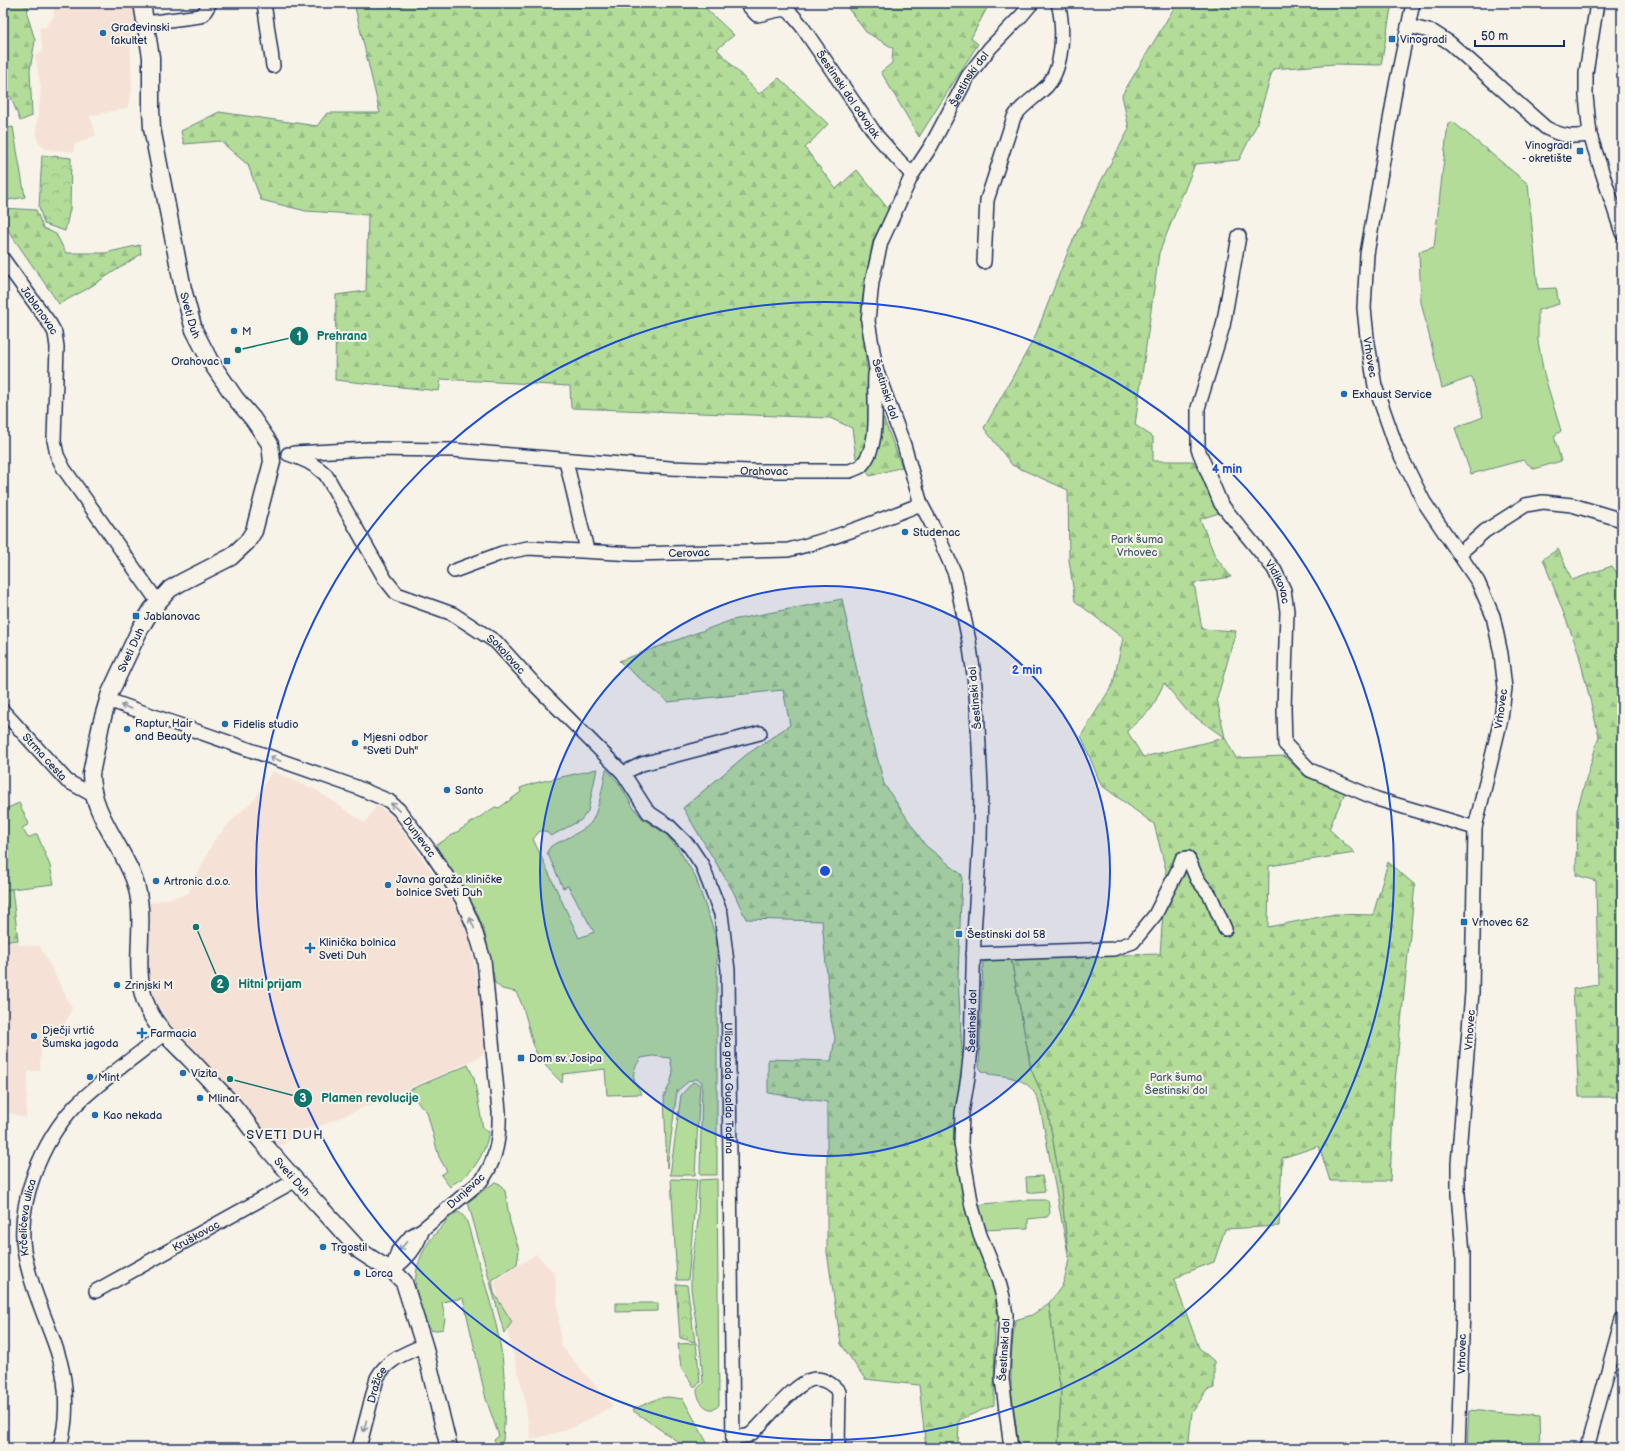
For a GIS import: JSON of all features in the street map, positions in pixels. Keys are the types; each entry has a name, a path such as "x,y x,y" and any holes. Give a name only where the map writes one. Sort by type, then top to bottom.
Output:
{"main road":[{"name":"Sveti Duh","path":"142,3 151,57 152,128 188,314 205,353 236,399 253,419 272,447 280,454 272,462 257,522 254,531 247,542 230,557 170,589 158,602 140,629 108,700 90,774 91,785 93,795 134,879 141,913 138,970 145,1001 150,1013 164,1034 232,1104 262,1143 360,1251 392,1270"},
{"path":"392,1270 395,1286 403,1302 412,1310 424,1345 449,1448"}],"street":[{"path":"146,24 200,16 204,13 210,3"},
{"path":"264,3 273,66"},
{"name":"Šestinski dol odvojak","path":"746,3 757,14 766,14 786,7 802,25 877,136 912,175"},
{"name":"Šestinski dol","path":"1011,1448 1002,1379 1006,1314 998,1279 980,1235 972,1207 961,1152 960,1129 971,1048 980,842 981,787 974,675 969,641 954,574 939,538 921,504 904,445 876,368 868,321 876,260 889,223 912,175 931,146 968,76 990,48 1032,3"},
{"path":"984,262 986,200 1014,117 1019,110 1038,95 1048,84 1056,70 1062,36 1058,3"},
{"name":"Vrhovec","path":"1412,3 1374,208 1367,254 1364,308 1376,386 1396,446 1424,502 1478,582 1493,616 1505,688 1501,719 1475,828 1472,992 1458,1164 1458,1194 1463,1253 1463,1309 1458,1448"},
{"path":"1597,3 1586,73 1586,96 1590,135 1622,233"},
{"path":"1408,26 1433,32 1450,43 1546,128 1556,134 1571,137 1590,135"},
{"name":"Vidikovac","path":"1239,236 1223,326 1198,408 1198,449 1221,504 1274,569 1280,578 1286,596 1287,611 1284,708 1285,744 1310,770 1377,799 1475,828"},
{"name":"Jablanovac","path":"3,259 50,324 54,333 57,354 54,440 57,455 64,470 158,602"},
{"name":"Orahovac","path":"280,454 369,450 452,450 566,461 670,468 750,471 850,471 860,467 869,456 873,440 876,368"},
{"name":"Sokolovac","path":"280,454 308,461 318,467 326,475 384,578 396,594 453,614 496,642 537,687 623,773"},
{"path":"566,461 587,550"},
{"path":"1459,554 1485,531 1526,506 1543,502 1572,505 1622,520"},
{"name":"Cerovac","path":"454,571 502,553 528,548 587,550 634,554 788,550 830,538 921,504"},
{"name":"Dunjevac","path":"108,700 356,787 389,801 399,810 418,835 462,899 474,927 484,960 499,1111 500,1128 497,1146 487,1173 481,1181 423,1229 411,1236 398,1251 394,1259 392,1270"},
{"name":"Strma cesta","path":"3,711 67,782 93,795"},
{"path":"623,773 642,764 760,733"},
{"name":"Ulica grada Gualda Tadina","path":"623,773 648,812 669,826 690,847 702,864 721,914 728,970 733,1443 751,1434 780,1403 802,1384 814,1378 825,1380 832,1384 839,1392 838,1448"},
{"path":"974,954 1113,949 1133,942 1155,915 1182,859 1188,858 1197,879 1210,895 1225,929"},
{"name":"Krčelićeva ulica","path":"59,1448 63,1438 66,1399 64,1376 57,1349 32,1279 24,1250 23,1234 25,1212 31,1181 50,1141 75,1107 90,1093 164,1034"},
{"name":"Kruškovac","path":"96,1291 296,1180"},
{"path":"1587,1448 1622,1319"},
{"name":"Dražice","path":"359,1448 377,1378 381,1371 386,1364 424,1345"}],"shaded area":[{"path":"53,3 135,3 141,33 130,35 132,91 127,108 90,116 96,135 74,145 74,152 46,149 38,142 36,131 41,90 35,55 43,52 39,28 46,27 54,16"},
{"name":"Klinička bolnica Sveti Duh","path":"272,771 316,790 365,823 377,805 393,817 453,902 469,934 477,981 485,1053 472,1061 318,1127 306,1129 279,1147 203,1063 166,1019 152,994 149,983 147,961 151,929 149,903 188,894 214,840 235,817 256,798"},
{"name":"Dječji vrtić Šumska jagoda","path":"18,940 19,945 40,946 72,1008 64,1026 65,1046 41,1046 40,1071 28,1071 26,1118 3,1111 3,941"},
{"path":"536,1254 555,1274 561,1346 613,1406 572,1428 531,1440 524,1395 494,1281"}],"green space":[{"path":"3,3 29,3 27,14 35,40 30,70 32,116 20,121 11,97 3,96"},
{"path":"354,3 700,3 734,35 717,49 759,94 779,78 828,124 805,148 836,189 857,170 889,210 873,240 862,301 866,365 880,409 902,467 870,476 856,458 852,428 830,418 571,408 570,386 441,379 439,391 335,380 336,295 366,291 368,215 306,211 261,200 248,165 220,141 184,144 181,131 219,112 317,126 327,113 380,113"},
{"path":"844,3 986,3 988,6 971,38 978,44 919,137 881,72 892,63 893,48 866,32"},
{"name":"Park šuma Šestinski dol","path":"1177,3 1392,3 1381,65 1335,64 1273,69 1256,126 1239,160 1195,164 1159,253 1135,425 1153,437 1153,461 1193,461 1222,512 1200,519 1215,556 1231,577 1194,583 1202,629 1236,631 1217,699 1225,738 1236,758 1284,756 1306,777 1346,790 1329,829 1355,853 1269,866 1268,927 1335,914 1373,915 1388,862 1415,885 1394,1091 1390,1181 1330,1181 1319,1146 1282,1158 1279,1226 1225,1229 1214,1262 1185,1273 1174,1280 1199,1348 1214,1361 1214,1388 1207,1390 1192,1413 1188,1448 1058,1448 1061,1394 1049,1303 1062,1286 1069,1259 1060,1181 1047,1106 1031,1069 1011,958 1160,954 1166,870 1154,824 1101,785 1081,736 1113,684 1123,638 1075,601 1069,560 1068,490 1012,465 984,428 1035,337 1069,249 1100,183 1129,129 1122,95","holes":["1164,683 1188,712 1225,738 1143,757 1127,731 1152,708"]},
{"path":"1453,122 1528,184 1538,289 1556,288 1559,304 1538,310 1538,341 1544,374 1561,431 1554,436 1561,461 1534,469 1523,460 1471,474 1455,428 1483,417 1472,377 1442,388 1421,302 1419,252 1434,247 1448,123"},
{"path":"13,127 25,197 3,201 3,129"},
{"path":"42,155 71,158 70,209 65,231 44,224 39,207"},
{"path":"3,208 36,210 43,228 56,234 66,253 105,253 140,245 141,254 87,289 59,304 3,223"},
{"path":"1558,549 1572,580 1612,566 1622,580 1622,1097 1579,1097 1573,989 1598,985 1596,881 1576,875 1577,810 1599,736 1578,651 1543,559"},
{"path":"842,599 865,709 884,784 925,845 962,875 958,976 963,1071 955,1147 964,1199 995,1292 998,1320 995,1321 994,1405 959,1420 958,1448 926,1448 919,1385 865,1379 841,1344 827,1252 827,1102 768,1093 768,1059 831,1061 835,1038 831,1019 822,921 746,919 733,891 683,808 746,755 790,725 783,690 668,702 619,661 732,620"},
{"path":"597,769 588,811 581,820 551,836 545,831 540,831 533,839 579,938 594,932 568,886 563,888 547,852 551,846 581,831 592,821 600,798 606,769 619,783 633,807 643,819 666,834 679,850 695,876 717,940 717,1175 700,1175 702,1082 696,1079 689,1081 677,1091 667,1168 664,1096 670,1084 673,1073 670,1058 653,1056 641,1058 635,1068 634,1080 642,1094 607,1095 605,1069 563,1074 562,1083 544,1064 536,1052 523,1007 516,992 502,989 495,983 485,934 477,912 434,847 495,807 499,808 521,792 520,788 535,783"},
{"path":"19,803 29,824 22,828 28,838 37,834 50,866 54,884 3,890 3,875 9,874 3,855 3,810"},
{"path":"12,889 18,940 3,941 3,890"},
{"path":"1011,958 1031,1069 1047,1106 1060,1181 1069,1259 1037,1098 1033,1090 1021,1081 1006,1076 988,1074 982,1071 979,1067 983,962"},
{"path":"468,1065 474,1078 483,1129 489,1132 484,1150 478,1162 470,1172 450,1187 441,1175 447,1171 439,1157 427,1112 407,1091"},
{"path":"693,1082 700,1084 695,1175 670,1175 681,1095"},
{"path":"1042,1176 1045,1191 1027,1193 1026,1177"},
{"path":"671,1179 697,1180 688,1280 677,1280"},
{"path":"717,1179 719,1405 711,1409 701,1403 697,1391 703,1383 701,1355 691,1289 691,1268 698,1221 699,1180"},
{"path":"495,1182 500,1184 505,1191 510,1222 519,1250 517,1264 492,1280 494,1293 512,1322 504,1333 468,1202"},
{"path":"1028,1200 1048,1200 1050,1213 1047,1217 1028,1219 1028,1228 983,1230 977,1208 983,1204"},
{"path":"458,1212 465,1218 468,1226 492,1309 502,1356 505,1409 503,1441 498,1445 494,1440 499,1436 486,1399 463,1298 442,1302 445,1319 443,1329 431,1331 417,1296 416,1273 421,1257 434,1235 453,1215"},
{"path":"676,1284 687,1285 695,1342 680,1338"},
{"path":"616,1303 658,1303 658,1311 616,1312"},
{"path":"1049,1303 1061,1394 1058,1448 1019,1448 1011,1388 1011,1357 1015,1320 1032,1315"},
{"path":"696,1343 700,1382 695,1388 681,1367 678,1344"},
{"path":"668,1397 683,1399 710,1448 687,1448 632,1410 659,1398"},
{"path":"1469,1410 1539,1416 1540,1448 1467,1448"}],"place":[{"name":"Građevinski fakultet","path":"103,33"},
{"name":"Vinogradi","path":"1392,39"},
{"name":"Vinogradi - okretište","path":"1580,151"},
{"name":"M","path":"234,331"},
{"name":"Prehrana","path":"238,350"},
{"name":"Orahovac","path":"227,361"},
{"name":"Exhaust Service","path":"1344,394"},
{"name":"Studenac","path":"905,532"},
{"name":"Jablanovac","path":"136,616"},
{"name":"Fidelis studio","path":"225,724"},
{"name":"Raptur Hair and Beauty","path":"127,729"},
{"name":"Mjesni odbor \"Sveti Duh\"","path":"355,743"},
{"name":"Santo","path":"447,790"},
{"name":"Artronic d.o.o.","path":"156,881"},
{"name":"Javna garaža kliničke bolnice Sveti Duh","path":"388,885"},
{"name":"Vrhovec 62","path":"1464,922"},
{"name":"Hitni prijam","path":"196,927"},
{"name":"Šestinski dol 58","path":"959,934"},
{"name":"Klinička bolnica Sveti Duh","path":"310,948"},
{"name":"Zrinjski M","path":"117,985"},
{"name":"Farmacia","path":"142,1033"},
{"name":"Dječji vrtić Šumska jagoda","path":"34,1036"},
{"name":"Dom sv. Josipa","path":"521,1058"},
{"name":"Vizita","path":"183,1073"},
{"name":"Mint","path":"90,1077"},
{"name":"Plamen revolucije","path":"230,1079"},
{"name":"Mlinar","path":"200,1098"},
{"name":"Kao nekada","path":"95,1115"},
{"name":"Trgostil","path":"323,1247"},
{"name":"Lorca","path":"357,1273"}],"district":[{"name":"SVETI DUH","path":"285,1135"}],"park label":[{"name":"Park šuma Vrhovec","path":"1137,545"}]}
